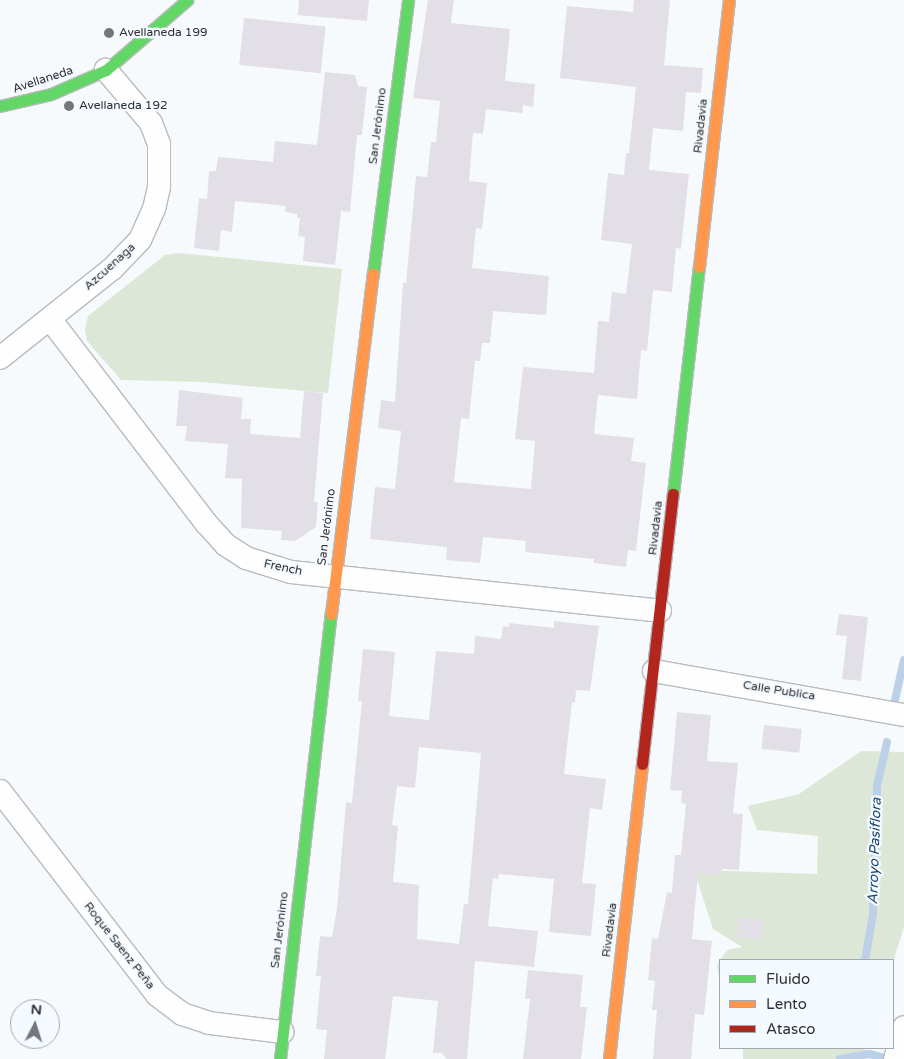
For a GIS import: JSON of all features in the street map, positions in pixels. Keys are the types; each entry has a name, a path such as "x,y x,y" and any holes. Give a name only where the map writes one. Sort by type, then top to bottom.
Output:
{"street":[{"name":"Avellaneda","path":"0,106 51,94 106,70 187,0"},
{"name":"San Jerónimo","path":"280,1059 335,576 408,0"},
{"name":"Rivadavia","path":"609,1059 729,0"},
{"name":"Azcuenaga","path":"0,358 112,269 140,240 159,187 159,144 151,123 106,70"},
{"name":"French","path":"50,319 226,545 266,565 291,572 660,611"},
{"name":"Calle Publica","path":"654,671 904,716"},
{"name":"Roque Saenz Peña","path":"0,791 157,995 182,1014 209,1023 282,1032"}],"green space":[{"path":"178,253 342,269 328,393 202,382 121,380 87,341 85,330 88,316 165,255"},
{"path":"861,751 904,752 904,927 894,959 721,959 727,950 742,947 713,929 694,870 817,874 818,836 757,830 748,806 799,794"},
{"path":"743,1049 865,1049 865,1059 743,1059"}],"building":[{"path":"299,0 369,0 367,21 298,15"},
{"path":"428,0 454,0 451,23 510,29 505,81 535,84 533,107 523,105 522,113 486,109 483,134 473,133 469,181 487,183 482,229 476,228 472,268 549,276 546,315 493,311 490,343 482,343 480,361 475,361 469,419 461,418 454,482 531,489 535,441 515,439 523,367 594,373 598,321 609,322 612,292 626,294 632,244 601,240 608,173 624,175 626,153 629,153 636,87 560,78 567,6 633,12 634,0 670,0 664,65 703,68 701,93 686,92 683,131 653,128 649,170 689,174 681,249 676,248 672,292 653,290 647,351 641,350 637,399 598,395 594,434 634,438 631,461 646,463 636,551 628,550 626,567 594,563 594,559 525,552 526,541 483,537 480,563 446,560 447,547 370,539 375,487 395,489 401,431 378,428 381,400 395,402 403,283 406,283 416,176 427,177 431,142 436,142 440,101 413,98"},
{"path":"244,18 326,27 321,73 239,65"},
{"path":"325,72 355,75 358,86 367,87 362,135 357,135 350,212 341,211 335,265 303,261 305,237 298,236 300,218 297,218 297,214 285,212 286,206 235,201 232,232 221,230 219,251 194,248 199,198 207,199 209,171 216,171 218,157 273,162 275,141 317,145"},
{"path":"179,390 243,398 241,419 251,419 250,434 300,438 304,391 323,393 314,502 318,502 316,527 295,541 281,540 282,531 241,528 242,479 225,478 228,444 185,441 187,426 176,426"},
{"path":"839,614 868,617 861,681 842,679 847,636 836,635"},
{"path":"554,621 599,626 590,691 576,690 575,703 572,702 564,774 606,779 602,810 590,808 582,883 596,884 591,936 549,932 554,879 499,874 498,879 493,878 488,926 538,931 534,967 475,961 467,1059 447,1059 442,1053 433,1053 438,1001 393,996 385,1059 324,1059 327,1030 316,1029 321,976 316,976 320,936 332,937 337,909 346,802 352,803 362,701 358,701 363,649 395,652 389,716 429,720 436,651 474,654 475,636 501,639 503,626 509,627 509,623 554,628","holes":["419,747 481,753 468,904 464,904 459,944 417,939 419,885 393,882 398,826 392,825 397,786 415,788"]},
{"path":"677,712 711,715 707,761 738,763 733,813 743,814 739,870 722,869 722,875 698,873 692,939 712,941 704,1015 695,1014 691,1059 653,1059 657,1010 652,1010 655,981 648,980 652,938 658,939 667,892 672,893 675,855 681,855 686,804 681,803 682,791 670,790"},
{"path":"764,725 802,729 799,753 761,749"},
{"path":"739,918 763,920 761,939 737,937"},
{"path":"528,970 583,975 580,1007 587,1007 581,1059 523,1059 530,999 525,999"}],"waterway":[{"name":"Arroyo Pasiflora","path":"895,700 904,660"},
{"name":"Arroyo Pasiflora","path":"865,959 873,914 877,786 887,742"},
{"path":"840,1059 869,1054 889,1059"}],"traffic: fast":[{"path":"0,106 51,94 106,70 187,0"},
{"path":"373,274 408,0"},
{"path":"673,494 699,267"},
{"path":"280,1059 331,614"}],"traffic: slow":[{"path":"699,267 729,0"},
{"path":"331,614 373,274"},
{"path":"609,1059 642,764"}],"traffic: jam":[{"path":"642,764 673,494"}],"place":[{"name":"Avellaneda 199","path":"109,33"},
{"name":"Avellaneda 192","path":"69,106"}]}
